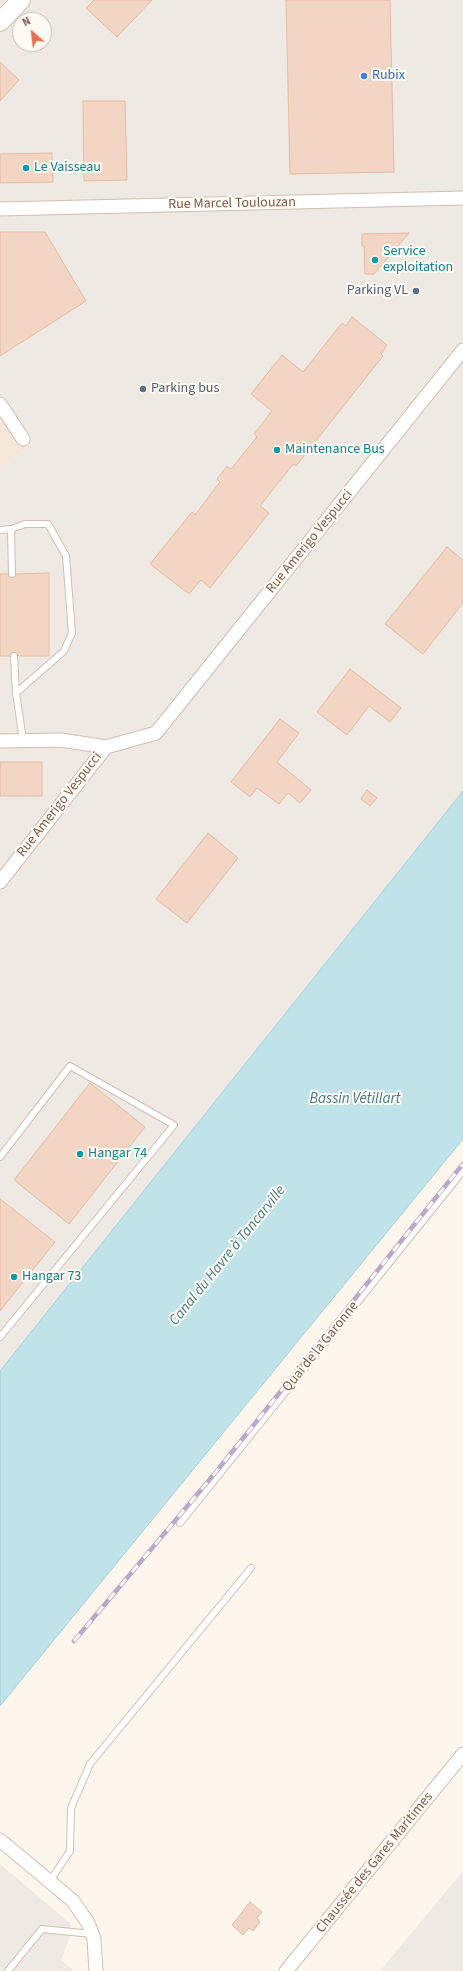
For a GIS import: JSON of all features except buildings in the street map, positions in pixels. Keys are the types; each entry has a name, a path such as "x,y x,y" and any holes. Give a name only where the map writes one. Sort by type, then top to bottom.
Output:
{"main road":[{"path":"0,22 21,0"}],"street":[{"name":"Rue Marcel Toulouzan","path":"0,209 463,198"},
{"name":"Rue Amerigo Vespucci","path":"0,882 106,747 156,733 463,350"},
{"path":"0,404 23,439"},
{"path":"0,741 62,740 106,747"},
{"name":"Chaussée des Gares Maritimes","path":"286,1971 463,1754"},
{"path":"0,1840 73,1901 88,1923 92,1934 96,1971"}],"lane":[{"path":"0,530 11,529 25,524 48,524 66,556 72,633 64,650 16,693"},
{"path":"11,529 12,574"},
{"path":"14,656 16,693 23,740"},
{"path":"0,1157 70,1066 174,1125 0,1337"},
{"name":"Quai de la Garonne","path":"180,1523 463,1171"},
{"path":"50,1881 70,1851 71,1808 90,1764 251,1568"},
{"path":"8,1971 42,1929 92,1934"}],"shaded area":[{"path":"0,0 463,0 463,791 0,1371 0,468 30,447 0,404"},
{"path":"0,404 30,447 0,468"},
{"path":"0,1864 70,1923 72,1932 61,1960 74,1971 0,1971"},
{"path":"463,1871 463,1971 380,1971"}],"water":[{"name":"Bassin Vétillart","path":"463,791 463,1139 0,1706 0,1371"}],"railway":[{"path":"74,1641 216,1472 463,1164"}],"place":[{"name":"Rubix","path":"364,76"},
{"name":"Le Vaisseau","path":"26,168"},
{"name":"Service exploitation","path":"375,260"},
{"name":"Parking VL","path":"416,291"},
{"name":"Parking bus","path":"143,389"},
{"name":"Maintenance Bus","path":"277,450"},
{"name":"Hangar 74","path":"80,1154"},
{"name":"Hangar 73","path":"14,1277"}],"water label":[{"name":"Canal du Havre à Tancarville","path":"228,1256"}]}
